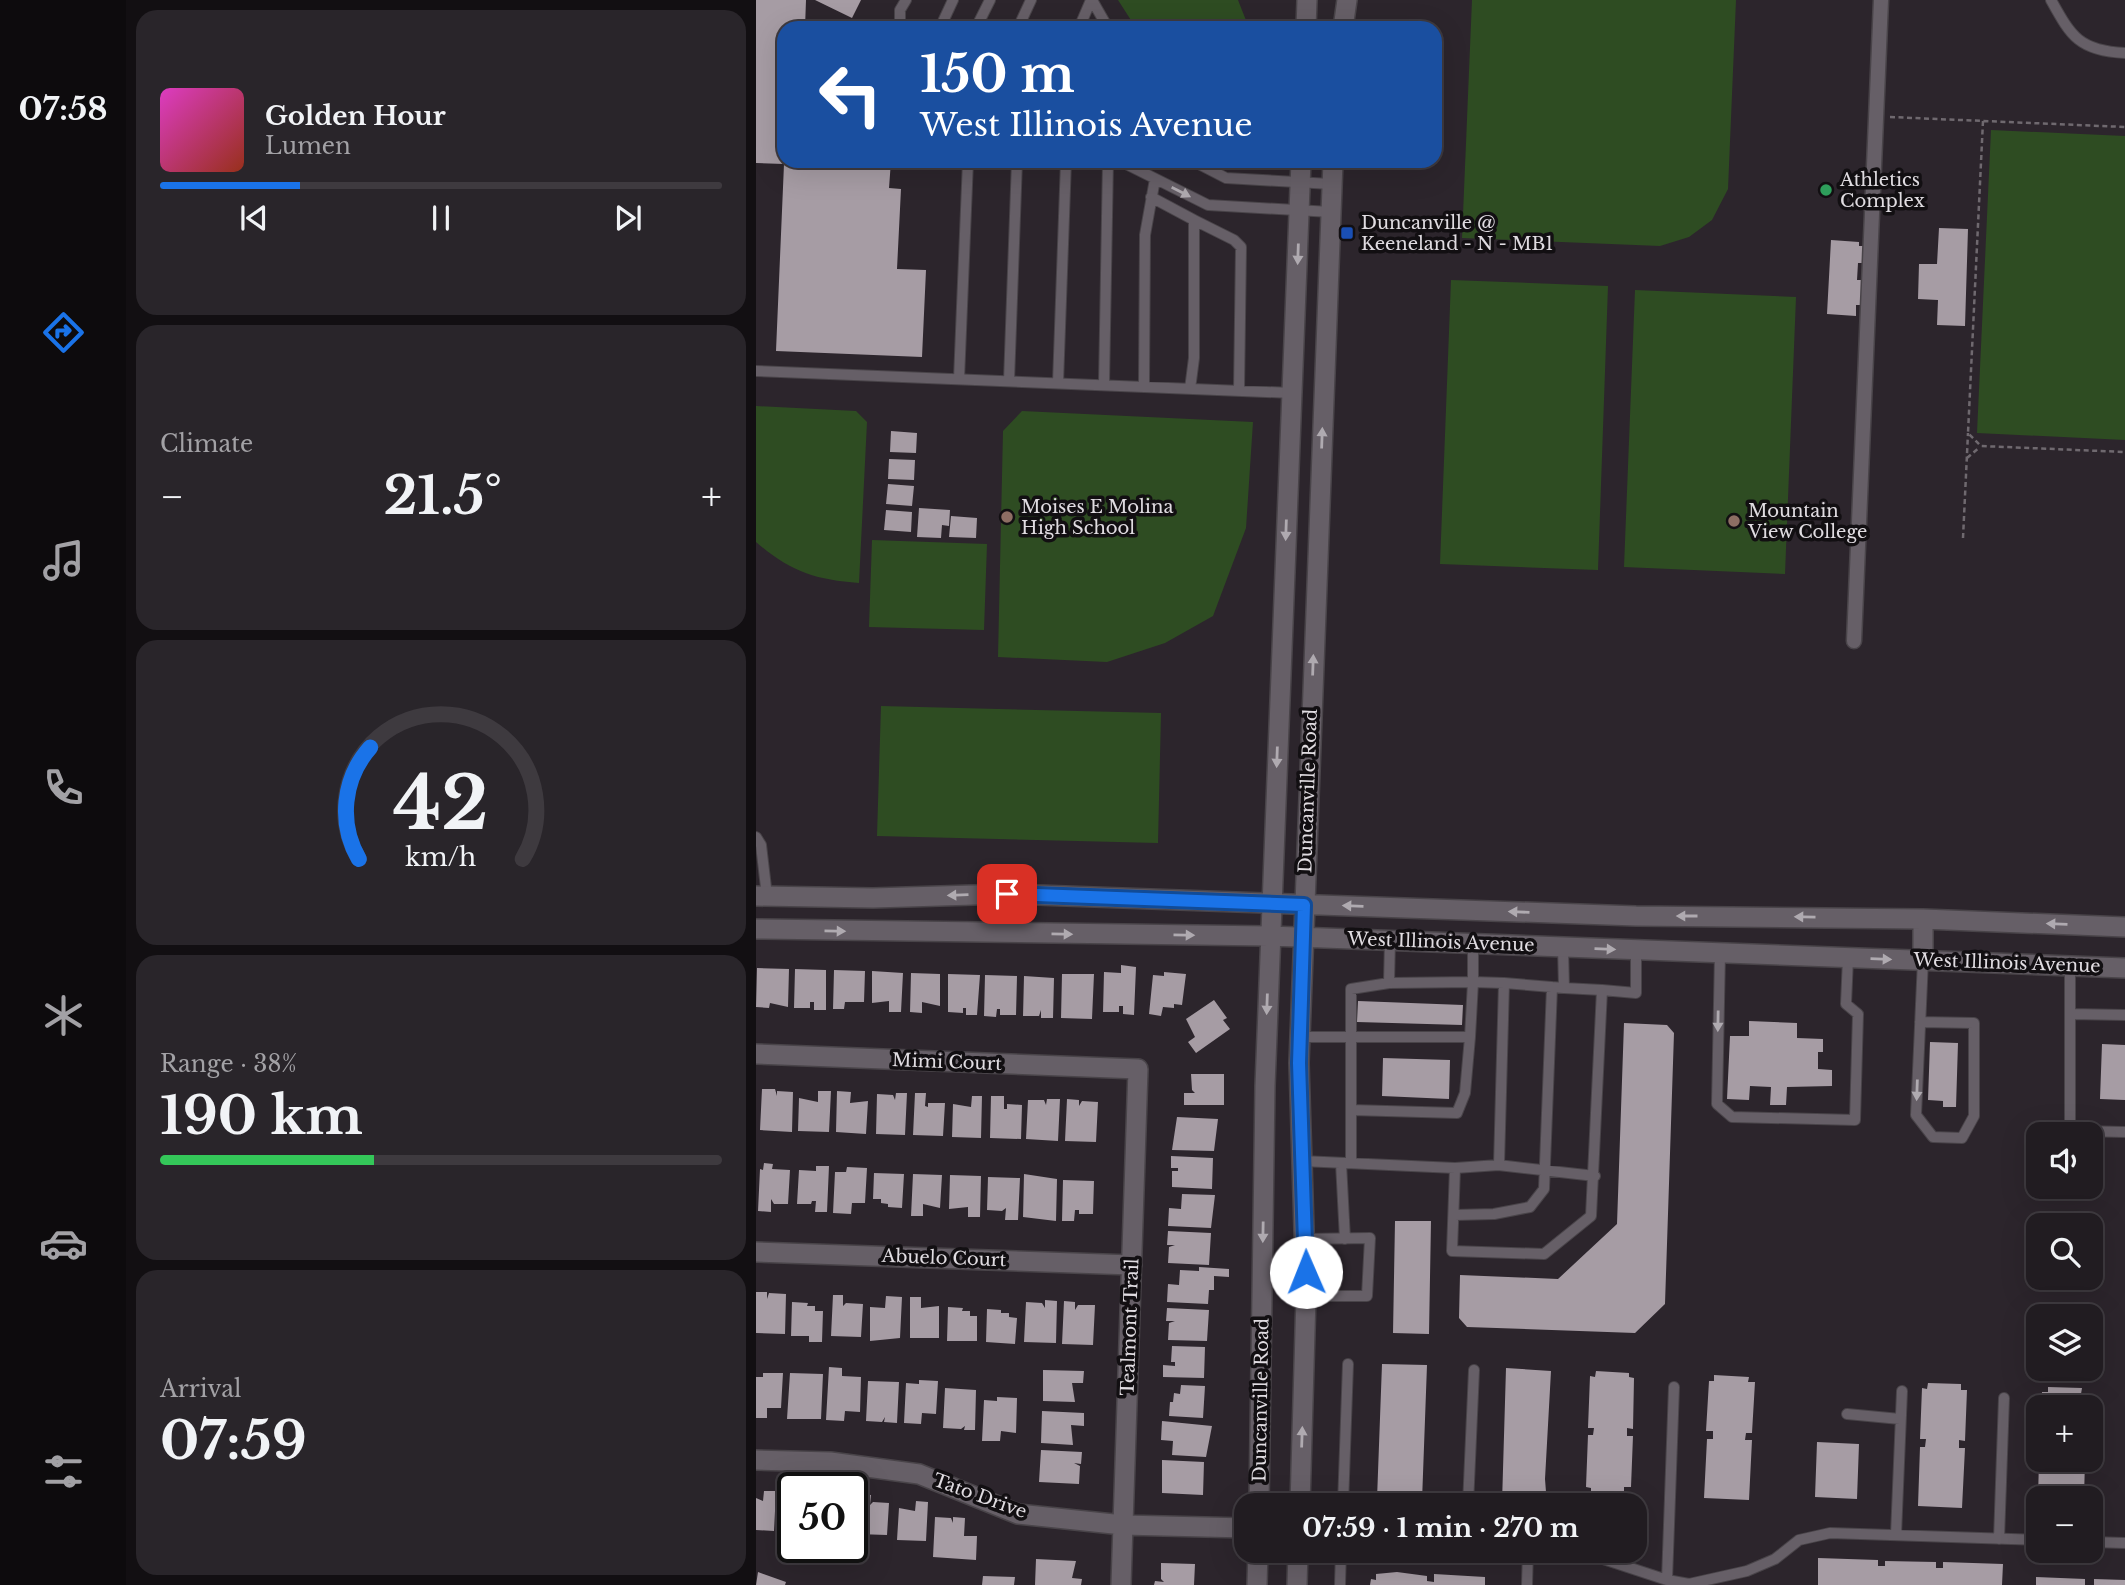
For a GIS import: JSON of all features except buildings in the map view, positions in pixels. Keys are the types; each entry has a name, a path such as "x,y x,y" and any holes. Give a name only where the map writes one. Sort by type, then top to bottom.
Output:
{"main road":[{"path":"1306,21 1307,0"},
{"path":"1344,21 1347,0"},
{"name":"Duncanville Road","path":"1300,1493 1306,1296 1300,1037 1332,168"},
{"name":"Duncanville Road","path":"1259,1493 1269,936 1301,171"},
{"name":"West Illinois Avenue","path":"762,896 873,898 1007,894 1636,916 1923,919 2125,926"},
{"path":"761,930 762,896"},
{"path":"1636,916 1636,950"},
{"path":"1923,919 1923,960"},
{"name":"West Illinois Avenue","path":"761,930 1269,936 2125,968"},
{"name":"Mimi Court","path":"756,1054 1138,1069"},
{"name":"Tealmont Trail","path":"1121,1585 1138,1069"},
{"name":"Abuelo Court","path":"756,1252 1132,1265"},
{"name":"Tato Drive","path":"756,1460 830,1462 919,1474 1018,1514 1123,1525 1234,1528"},
{"path":"1257,1585 1258,1563"},
{"path":"1297,1585 1298,1563"}],"street":[{"path":"1854,640 1881,0"}],"lane":[{"path":"900,21 900,10 906,0"},
{"path":"943,21 953,0"},
{"path":"980,21 990,0"},
{"path":"1021,21 1031,0"},
{"path":"1082,21 1091,0"},
{"path":"1091,0 1104,21"},
{"path":"2051,0 2072,38 2109,52 2125,53"},
{"path":"959,379 968,168"},
{"path":"1009,382 1017,168"},
{"path":"1058,383 1066,168"},
{"path":"1104,385 1108,168"},
{"path":"1134,168 1208,205 1331,212"},
{"path":"1207,168 1226,178 1301,171 1331,184"},
{"path":"1144,387 1145,234 1155,179"},
{"path":"1151,197 1234,240 1241,247 1239,391"},
{"path":"1190,389 1194,358 1194,220"},
{"path":"756,371 1292,393"},
{"path":"756,837 761,845 762,896"},
{"path":"1389,983 1390,940"},
{"path":"1351,1110 1457,1113 1465,1093 1473,944"},
{"path":"1563,947 1564,988"},
{"path":"1345,1239 1346,1163 1351,1110 1351,989 1389,983 1473,982 1636,993 1636,950"},
{"path":"1720,953 1717,1104 1732,1117 1855,1120 1858,1014 1846,1004 1848,958"},
{"path":"1920,1022 1974,1023 1974,1116 1962,1138 1933,1137 1916,1115 1920,1022 1923,960"},
{"path":"2070,966 2070,1127 2079,1131 2125,1132"},
{"path":"1498,1165 1504,983"},
{"path":"1454,1215 1494,1214 1530,1207 1544,1189 1547,1168 1552,987"},
{"path":"1455,1168 1452,1251 1544,1254 1591,1216 1602,990"},
{"path":"2070,1014 2125,1015"},
{"path":"1300,1037 1470,1037"},
{"path":"1302,1161 1455,1168 1498,1165 1547,1168 1595,1176"},
{"path":"1305,1240 1370,1238 1367,1296 1306,1296"},
{"path":"1343,1493 1348,1364"},
{"path":"1469,1493 1474,1370"},
{"path":"1667,1580 1674,1387"},
{"path":"1896,1535 1902,1391"},
{"path":"1999,1539 2004,1398"},
{"path":"1847,1414 1900,1419"},
{"path":"1615,1563 1667,1580 1689,1584 1756,1567 1775,1559 1799,1540 1830,1533 2026,1540"},
{"path":"2103,1542 2125,1543"},
{"path":"1340,1585 1341,1563"},
{"path":"1527,1585 1528,1563"}],"path":[{"path":"1876,116 2125,127"},
{"path":"1963,538 1983,121"},
{"path":"1968,433 1981,446 2125,452"},
{"path":"1967,458 1981,446"}],"green space":[{"path":"1118,0 1238,0 1246,21 1132,21"},
{"path":"1472,0 1736,0 1728,189 1712,220 1689,237 1660,246 1462,238"},
{"path":"1991,130 2125,136 2125,440 1977,433"},
{"path":"1451,280 1608,286 1598,570 1440,564"},
{"path":"1635,290 1796,297 1785,574 1624,567"},
{"path":"756,406 856,411 867,422 859,583 803,572 780,560 756,542"},
{"path":"1022,411 1253,422 1246,528 1213,616 1165,643 1107,662 998,657 1003,431"},
{"path":"872,540 987,544 984,630 869,627"},
{"path":"881,706 1161,713 1158,843 877,836"}],"place":[{"name":"Athletics Complex","path":"1826,190"},
{"name":"Duncanville @ Keeneland - N - MB1","path":"1347,233"},
{"name":"Moises E Molina High School","path":"1007,517"},
{"name":"Mountain View College","path":"1734,521"}],"route":[{"path":"1007,894 1304,905 1299,1106 1306,1272"}]}
